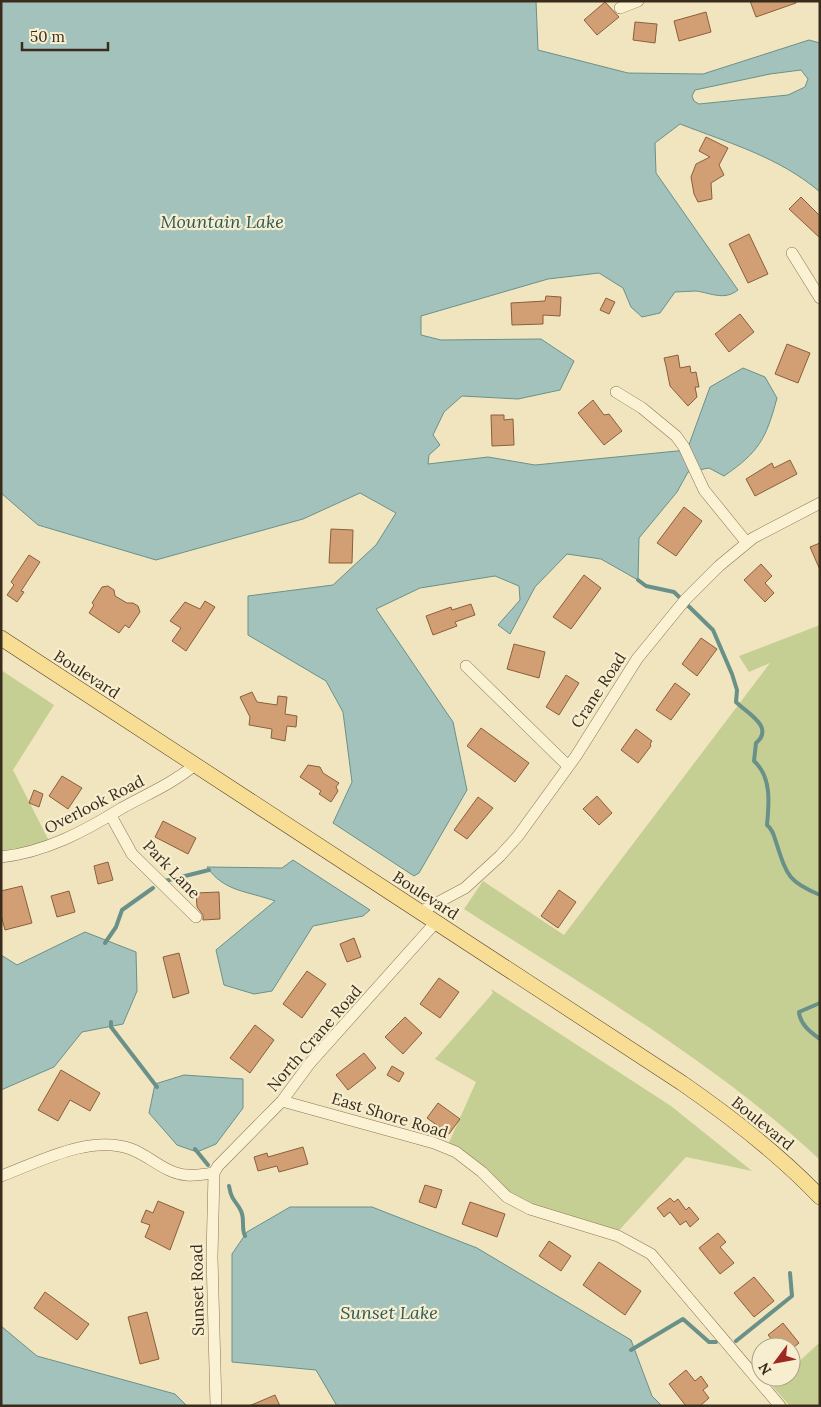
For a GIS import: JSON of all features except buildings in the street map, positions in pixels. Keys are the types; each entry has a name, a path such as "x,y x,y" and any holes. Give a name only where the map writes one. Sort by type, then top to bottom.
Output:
{"main road":[{"name":"Boulevard","path":"1,638 722,1111 785,1163 820,1197"}],"street":[{"path":"620,8 638,1"},
{"path":"792,254 820,298"},
{"path":"616,392 657,420 676,436 684,447 700,484 747,543"},
{"name":"Crane Road","path":"420,912 465,888 500,856 530,820 568,766 624,678 681,604 719,566 747,543 770,527 820,502"},
{"path":"466,666 568,766"},
{"name":"Overlook Road","path":"1,857 21,855 62,841 164,787 195,764"},
{"name":"Park Lane","path":"111,816 132,854 196,917"},
{"name":"North Crane Road","path":"214,1173 218,1166 282,1101 310,1063 436,922"},
{"name":"East Shore Road","path":"282,1101 434,1143 456,1152 482,1172 507,1197 530,1209 618,1236 651,1254 780,1406"},
{"path":"1,1176 67,1152 99,1145 130,1149 164,1168 186,1175 214,1173"},
{"name":"Sunset Road","path":"214,1173 212,1257 216,1406"}],"green space":[{"path":"820,625 820,1160 737,1090 693,1058 602,997 464,909 483,881 564,935 770,663 749,672 739,656"},
{"path":"1,670 54,705 13,770 49,841 1,852"},
{"path":"491,989 671,1106 752,1171 686,1157 613,1237 519,1202 447,1147 476,1082 435,1059 493,993"},
{"path":"820,1342 820,1406 790,1406 773,1387 801,1387 801,1360"}],"water":[{"name":"Mountain Lake","path":"1,1 536,1 538,50 628,73 703,74 809,40 820,43 820,192 788,169 771,160 680,124 655,143 656,173 738,290 723,296 696,291 675,292 660,313 642,317 631,307 623,288 599,273 548,279 421,316 421,335 441,340 541,339 574,361 560,390 518,399 462,396 444,412 433,435 440,445 429,455 428,464 488,457 535,465 687,450 710,387 743,368 765,377 777,398 765,434 746,459 724,476 709,468 688,472 677,492 639,538 638,580 601,559 567,554 535,587 510,634 498,625 520,600 519,586 495,576 420,588 376,609 453,722 467,790 419,873 414,876 333,823 352,782 343,712 326,681 248,635 248,596 333,585 376,545 396,513 360,493 303,519 156,560 38,525 1,493","holes":["801,70 808,79 805,87 788,95 699,104 694,101 692,96 695,90 770,74"]},
{"path":"293,860 370,910 363,916 313,926 272,991 254,994 224,985 216,950 275,901 229,886 207,867 282,868"},
{"path":"85,932 136,952 137,991 123,1024 82,1032 54,1067 1,1090 1,955 17,965"},
{"path":"184,1075 243,1079 243,1108 216,1144 197,1152 177,1145 149,1113 155,1084"},
{"name":"Sunset Lake","path":"290,1207 372,1207 477,1248 631,1340 652,1396 662,1406 337,1406 316,1370 232,1362 232,1254 247,1232"},
{"path":"1,1326 37,1356 175,1394 187,1406 1,1406"}],"waterway":[{"path":"638,580 646,586 674,592 713,630 732,674 737,690 736,702 761,726 761,737 756,743 754,761 760,767 767,783 769,800 767,825 772,832 791,877 795,882 820,895"},
{"path":"165,881 209,870"},
{"path":"105,943 116,927 122,910 153,888"},
{"path":"820,1003 799,1012 803,1024 820,1039"},
{"path":"111,1022 111,1027 157,1087"},
{"path":"195,1149 208,1165"},
{"path":"229,1186 243,1217 245,1236"},
{"path":"736,1341 792,1296 790,1273"},
{"path":"631,1350 683,1319 709,1342 716,1342"}]}
